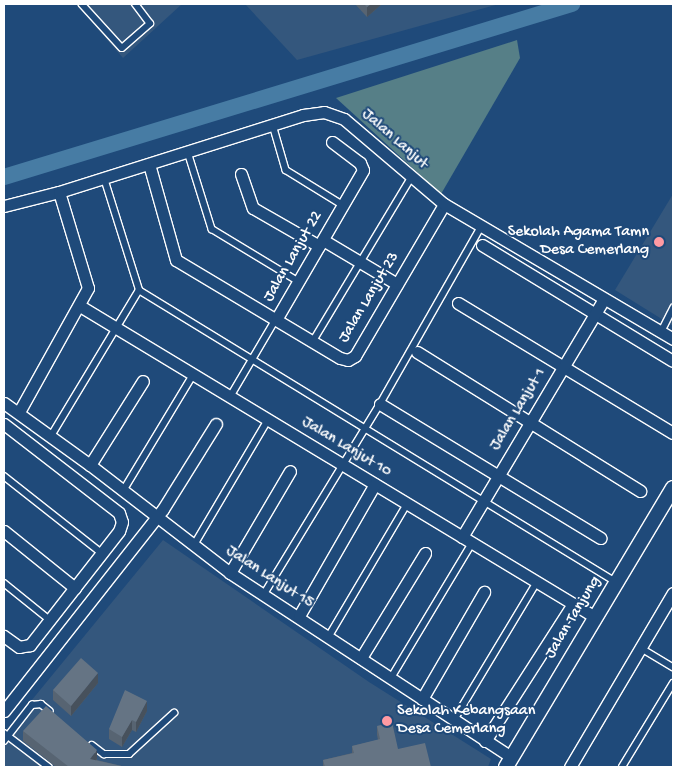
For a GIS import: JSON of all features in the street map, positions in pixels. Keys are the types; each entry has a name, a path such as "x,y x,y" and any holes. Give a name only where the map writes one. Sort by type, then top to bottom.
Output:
{"street":[{"name":"Jalan Lanjut","path":"4,206 59,192 273,125 324,112 344,119 444,204 673,339"},
{"name":"Jalan Lanjut 22","path":"277,318 363,167 332,142"},
{"name":"Jalan Lanjut 23","path":"149,164 176,260 277,318 340,358 348,360 355,356 444,204"},
{"path":"241,174 253,208 359,262 397,284"},
{"path":"19,412 87,295 88,281 59,192"},
{"path":"482,246 673,361"},
{"name":"Jalan Lanjut 1","path":"462,537 604,299"},
{"path":"458,303 673,433"},
{"name":"Jalan Lanjut 10","path":"80,306 595,617"},
{"path":"417,352 640,491"},
{"path":"90,465 143,381"},
{"name":"Jalan Lanjut 15","path":"4,403 90,465 156,518 230,573 299,616 454,720 485,741 509,762"},
{"path":"380,404 600,538"},
{"path":"4,424 118,513 120,528 28,646 19,647 4,636"},
{"path":"4,711 156,518 216,424"},
{"path":"230,573 290,471"},
{"path":"299,616 375,484"},
{"name":"Jalan Tanjung","path":"509,762 673,488"},
{"path":"4,531 75,588"},
{"path":"361,658 425,553"},
{"path":"422,699 484,592"},
{"path":"570,767 673,593"},
{"path":"485,741 573,604"}],"lane":[{"path":"82,4 122,48 150,24 136,4"},
{"path":"273,125 286,170 343,205"},
{"path":"188,152 212,230 298,281"},
{"path":"313,341 412,176"},
{"path":"104,178 139,290 616,582"},
{"path":"264,594 380,404 482,226"},
{"path":"51,436 139,290"},
{"path":"661,332 673,308"},
{"name":"Jalan Lanjut 22","path":"230,397 277,318"},
{"path":"123,492 193,375"},
{"path":"193,546 268,420"},
{"path":"4,476 102,553"},
{"path":"329,636 407,504"},
{"path":"391,678 472,543"},
{"path":"454,720 537,582"},
{"path":"4,584 50,620"},
{"path":"641,648 673,667"},
{"path":"622,767 673,683"},
{"path":"49,767 5,737 32,705 40,704 58,717"},
{"path":"85,740 102,753 129,754 174,714"}],"shaded area":[{"path":"76,4 182,4 123,58"},
{"path":"245,4 499,4 297,60"},
{"name":"Sekolah Agama Tamn Desa Cemerlang","path":"673,194 673,326 615,290"},
{"path":"163,540 369,682 491,759 488,767 4,767 4,734"}],"green space":[{"path":"517,40 520,58 441,194 336,98"}],"building":[{"path":"81,658 98,673 71,706 53,690"},
{"path":"125,690 147,701 136,722 132,720 122,737 109,729"},
{"path":"46,706 97,750 90,759 126,767 69,767 23,731"},
{"path":"392,722 398,749 425,743 431,767 325,767 323,760 354,753 352,746 380,739 377,726"}],"waterway":[{"path":"4,177 572,4"}],"place":[{"name":"Sekolah Agama Tamn Desa Cemerlang","path":"659,242"},
{"name":"Sekolah Kebangsaan Desa Cemerlang","path":"387,721"}]}
